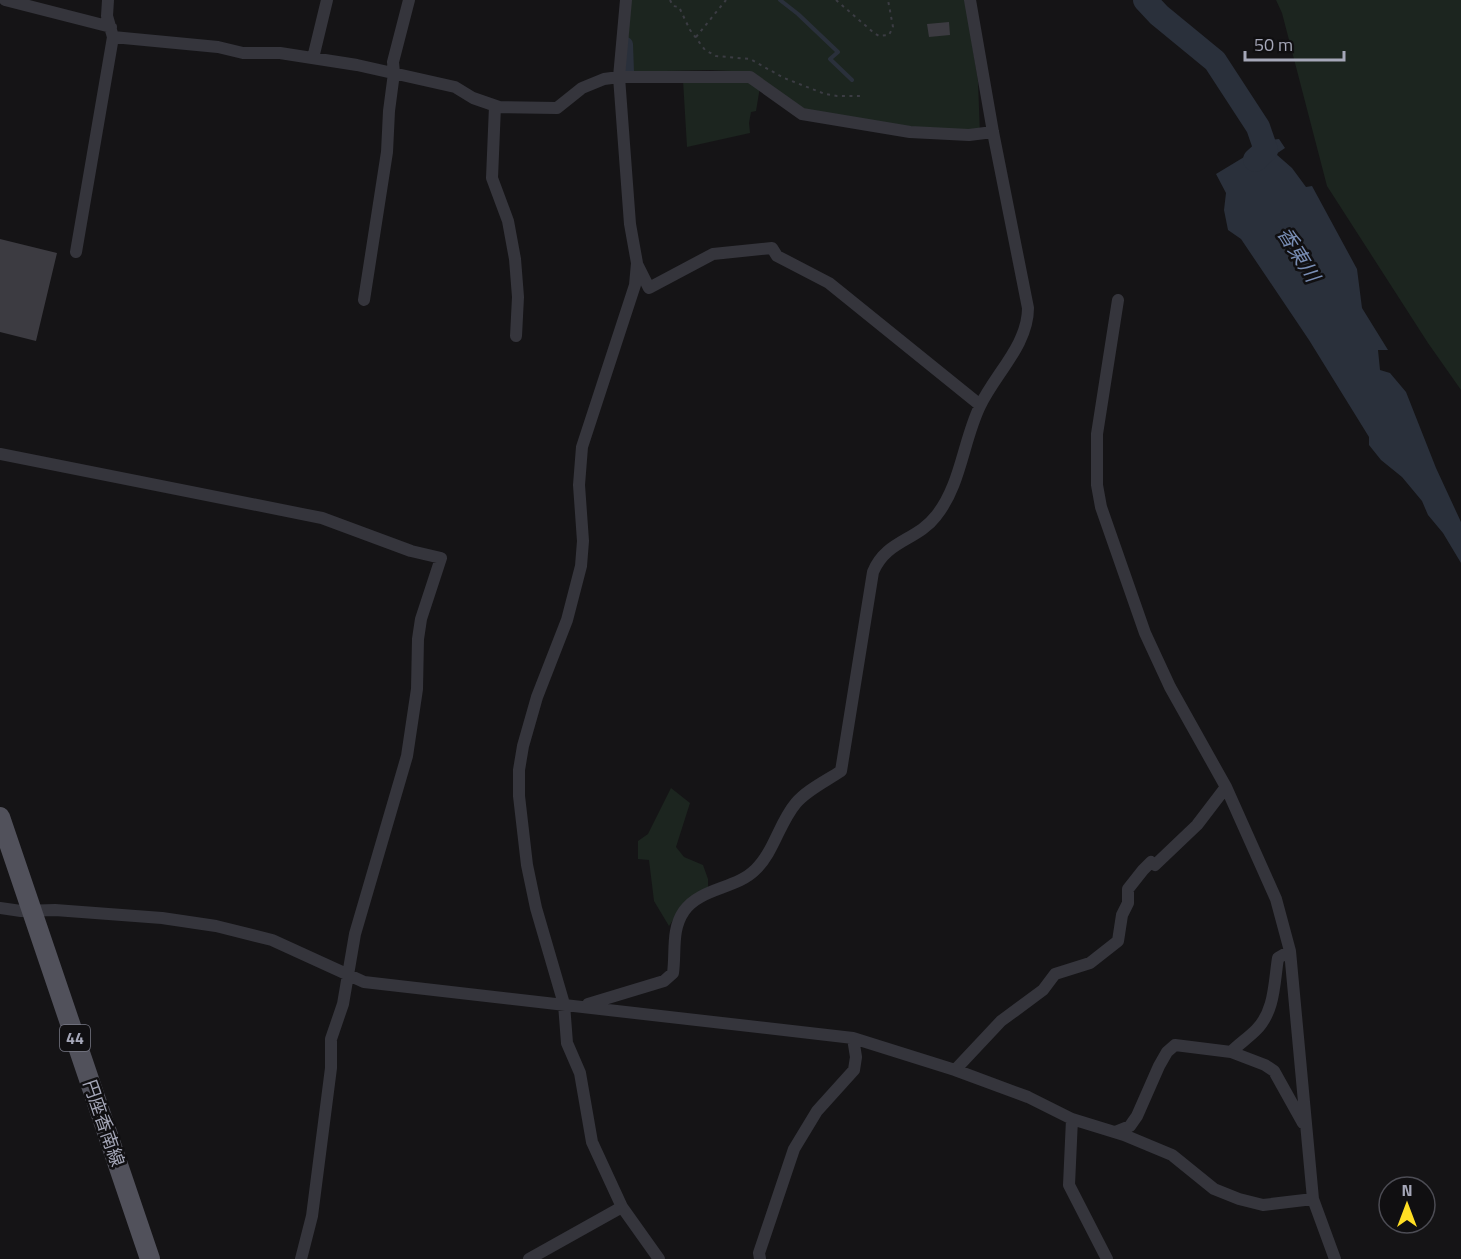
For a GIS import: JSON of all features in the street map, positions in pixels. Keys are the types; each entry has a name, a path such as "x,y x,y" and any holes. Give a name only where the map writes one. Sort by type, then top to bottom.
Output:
{"main road":[{"name":"円座香南線","path":"0,817 150,1259"}],"street":[{"path":"5,0 112,32 218,47 243,53 280,53 394,73 455,87 473,98 495,106 557,108 582,88 604,79 619,77 750,77 802,114 910,132 969,135 993,132"},
{"path":"76,252 112,32 107,16 108,0"},
{"path":"313,58 327,0"},
{"path":"364,300 387,152 393,62 409,0"},
{"path":"626,0 619,77 630,224 637,263 635,285 582,447 579,485 583,541 576,590 567,620 537,697 523,746 519,770 519,796 527,865 536,908 564,1004 567,1043 580,1073 592,1142 622,1207 659,1259"},
{"path":"582,1006 664,981 673,973 675,930 686,908 699,898 743,880 755,870 763,861 796,802 840,771 873,572 878,560 887,550 925,528 950,497 980,405 1023,335 1028,321 1029,308 993,132 970,0"},
{"path":"495,106 492,178 508,221 515,259 518,297 516,336"},
{"path":"637,263 649,288 713,254 772,248 777,256 829,283 980,405"},
{"path":"1118,300 1097,434 1097,485 1101,507 1145,633 1170,687 1226,787 1276,899 1290,951 1313,1199 1335,1259"},
{"path":"0,454 322,518 411,552 441,558 421,619 418,639 417,689 407,756 355,934 344,1004 331,1039 331,1068 312,1216 301,1259"},
{"path":"955,1070 1001,1022 1029,998 1043,990 1056,974 1090,963 1118,941 1122,915 1128,903 1128,889 1151,862 1155,865 1197,825 1226,787"},
{"path":"0,908 162,918 216,926 272,940 364,982 853,1038 955,1070 1028,1097 1072,1119 1116,1132 1172,1155 1214,1189 1239,1199 1263,1205 1313,1199"},
{"path":"1231,1052 1256,1030 1266,1017 1272,1005 1278,958 1290,951"},
{"path":"760,1259 759,1253 794,1149 817,1111 854,1070 856,1057 853,1038"},
{"path":"1116,1132 1130,1126 1137,1116 1163,1059 1167,1052 1176,1045 1231,1052 1265,1065 1274,1071 1306,1129"},
{"path":"1072,1119 1069,1185 1107,1259"},
{"path":"530,1259 622,1207"}],"path":[{"path":"670,0 673,6 679,7 690,30 705,50 716,56 750,59 812,90 837,96 863,96"},
{"path":"696,37 726,0"},
{"path":"836,0 874,33 884,36 889,35 893,27 888,0"}],"shaded area":[{"path":"630,0 965,0 978,81 980,135 967,137 806,112 753,72 709,70 625,72"},
{"path":"1276,0 1461,0 1461,390 1327,186 1282,13"},
{"path":"683,80 749,80 760,87 756,111 751,112 750,133 687,147"},
{"path":"671,788 690,803 676,847 684,857 703,865 708,879 708,891 679,911 669,926 654,901 649,860 638,859 638,841 648,834"}],"water":[{"path":"1260,133 1270,140 1279,139 1285,148 1276,154 1292,168 1306,187 1312,186 1357,269 1362,308 1388,350 1378,350 1380,370 1390,373 1406,392 1436,468 1461,522 1461,563 1443,533 1428,515 1422,501 1402,477 1381,460 1369,445 1369,437 1309,340 1241,239 1228,230 1224,210 1226,193 1216,174 1259,148"}],"building":[{"path":"949,22 950,35 929,37 927,24"},
{"path":"0,239 57,253 36,341 0,332"}],"waterway":[{"path":"780,0 838,52 830,59 852,80"},
{"name":"香東川","path":"1145,0 1159,15 1215,61 1258,127 1266,150 1255,160"},
{"path":"626,44 627,72"}]}
